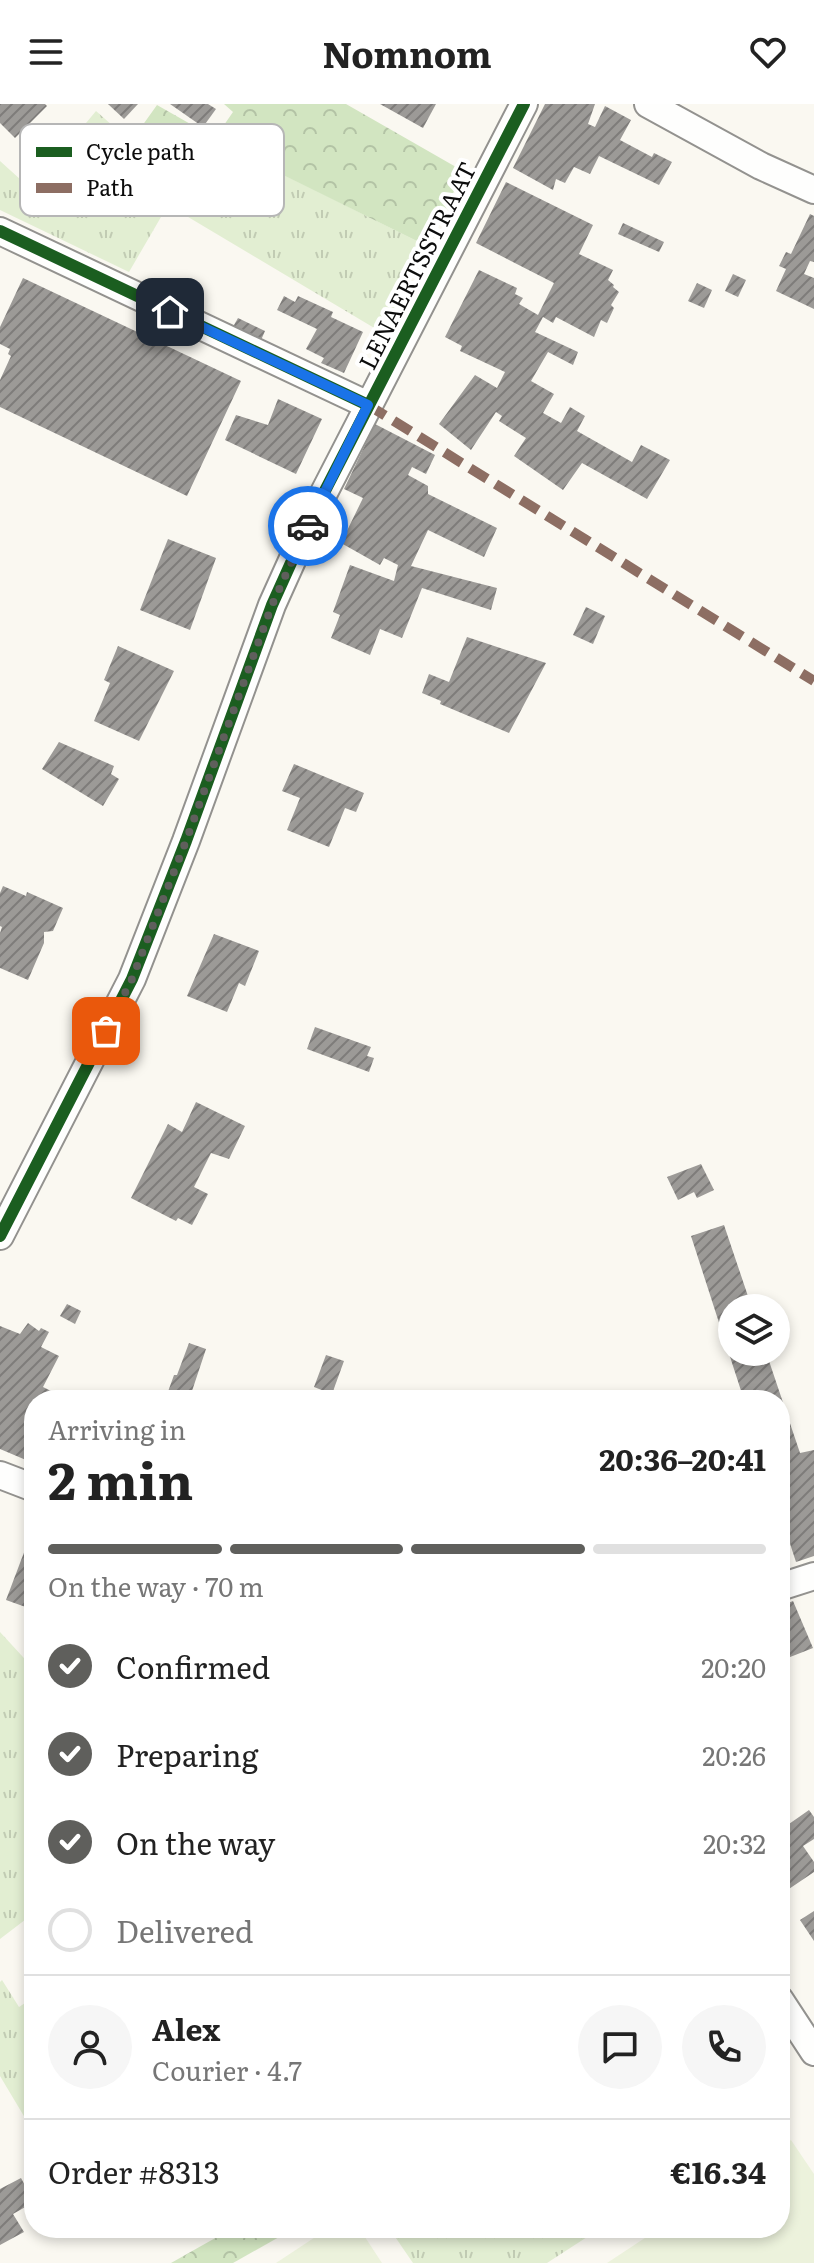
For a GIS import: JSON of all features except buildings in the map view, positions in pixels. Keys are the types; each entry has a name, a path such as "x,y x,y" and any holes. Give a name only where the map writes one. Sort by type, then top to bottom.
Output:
{"street":[{"name":"LENAERTSSTRAAT","path":"0,1236 132,979 272,605 313,514 524,104"},
{"path":"648,104 761,166 814,190"},
{"path":"0,231 368,405"},
{"path":"0,1475 24,1484"},
{"path":"790,1584 814,1576"},
{"path":"790,2015 814,2052"}],"green space":[{"path":"224,104 346,104 463,171 429,247 284,175 284,124 225,124 233,112"},
{"path":"157,105 190,124 143,124"},
{"path":"96,111 111,124 85,124"},
{"path":"0,161 20,179 20,216 162,216 129,272 0,210"},
{"path":"284,175 429,247 381,332 186,216 284,216"},
{"path":"0,1632 24,1658 24,1921 0,1939"},
{"path":"2,1980 19,2007 24,2004 24,2116 0,2076"},
{"path":"790,2141 814,2174 814,2263 607,2263 645,2238 790,2238"},
{"path":"215,2238 277,2238 233,2263 171,2263"},
{"path":"314,2238 366,2238 382,2263 276,2263"},
{"path":"396,2238 586,2238 547,2263 413,2263"}],"marked path":[{"path":"368,405 814,681"}],"cycle path":[{"path":"0,1236 132,979 272,605 313,514 524,104"},
{"path":"0,231 368,405"}],"way so far":[{"path":"106,1031 132,979 272,605 308,526"}],"route":[{"path":"170,312 368,405 308,526"}]}
